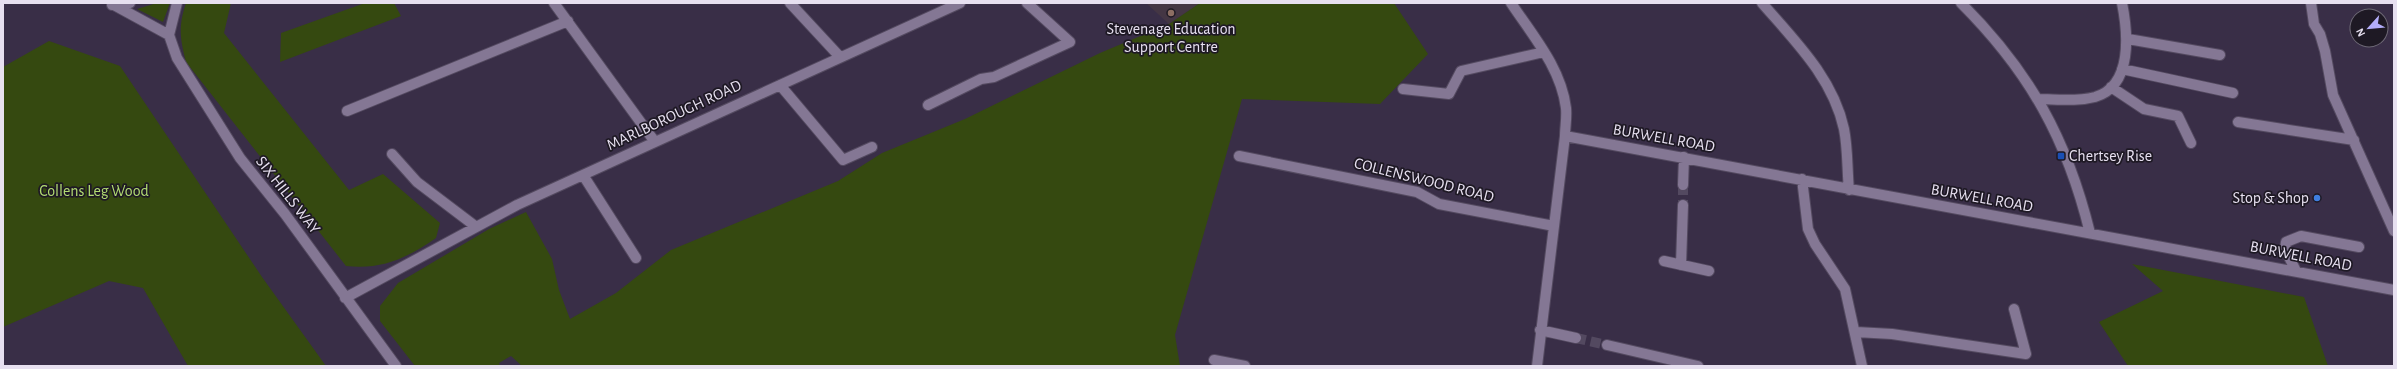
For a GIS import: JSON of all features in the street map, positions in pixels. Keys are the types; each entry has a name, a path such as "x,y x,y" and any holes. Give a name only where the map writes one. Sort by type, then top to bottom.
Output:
{"street":[{"path":"111,4 130,3"},
{"path":"111,4 169,35 177,3"},
{"path":"554,3 655,142"},
{"path":"790,3 840,57"},
{"name":"MARLBOROUGH ROAD","path":"345,298 475,226 582,175 960,3"},
{"path":"928,105 981,79 994,77 1070,42 1027,3"},
{"path":"1511,3 1544,52 1562,90 1566,106 1565,136 1540,330 1537,366"},
{"path":"1762,3 1810,59 1832,93 1844,130 1849,190"},
{"path":"1961,3 2000,46 2037,99 2063,148 2077,183 2090,233"},
{"path":"2037,99 2095,96 2111,87 2122,69 2128,39 2126,19 2122,3"},
{"path":"2311,3 2314,24 2320,34 2333,95 2394,231"},
{"path":"347,111 568,21"},
{"name":"SIX HILLS WAY","path":"169,35 177,58 240,158 286,214 345,298 396,366"},
{"path":"2128,39 2220,55"},
{"path":"1403,89 1449,94 1461,71 1544,52"},
{"path":"2122,69 2234,93"},
{"path":"780,85 843,160 872,147"},
{"path":"2111,87 2144,109 2178,116 2191,143"},
{"path":"2238,122 2354,140"},
{"name":"BURWELL ROAD","path":"1565,136 1802,179 1849,190 2296,270 2394,290"},
{"path":"392,154 417,182 475,226"},
{"name":"COLLENSWOOD ROAD","path":"1239,156 1417,192 1439,204 1554,226"},
{"path":"1683,185 1684,157"},
{"path":"582,175 636,258"},
{"path":"1802,179 1808,229 1814,244 1845,289 1856,332 1862,366"},
{"path":"1682,265 1683,205"},
{"path":"2296,270 2285,249 2286,242 2301,236 2359,247"},
{"path":"1664,261 1709,270"},
{"path":"1856,332 1892,334 2026,354 2014,309"},
{"path":"1540,330 1576,338"},
{"path":"1608,345 1698,366"},
{"path":"1214,360 1245,366"}],"shaded area":[{"name":"Stevenage Education Support Centre","path":"1146,3 1200,3 1169,24"}],"green space":[{"path":"157,3 170,3 163,22 137,9"},
{"path":"186,3 231,3 224,33 349,190 383,174 440,223 436,238 415,251 394,261 371,266 346,266 186,62 182,46 181,26 183,11"},
{"path":"365,3 394,3 401,16 280,62 281,33"},
{"path":"1200,3 1394,3 1428,54 1380,104 1242,99 1175,335 1180,366 522,366 511,356 499,363 500,366 415,366 380,321 380,306 398,283 489,229 526,212 552,259 559,290 570,319 616,293 671,250 838,181 882,153 965,119 1100,53 1169,24"},
{"name":"Collens Leg Wood","path":"49,41 120,66 262,277 326,366 188,366 143,288 109,281 3,327 3,67"},
{"path":"2132,264 2304,297 2328,366 2128,366 2099,322 2163,291"}],"tunnel":[{"path":"1683,185 1683,205"},
{"path":"1576,338 1607,345"}],"place":[{"name":"Stevenage Education Support Centre","path":"1171,13"},
{"name":"Chertsey Rise","path":"2061,156"},
{"name":"Stop & Shop","path":"2317,198"}]}
